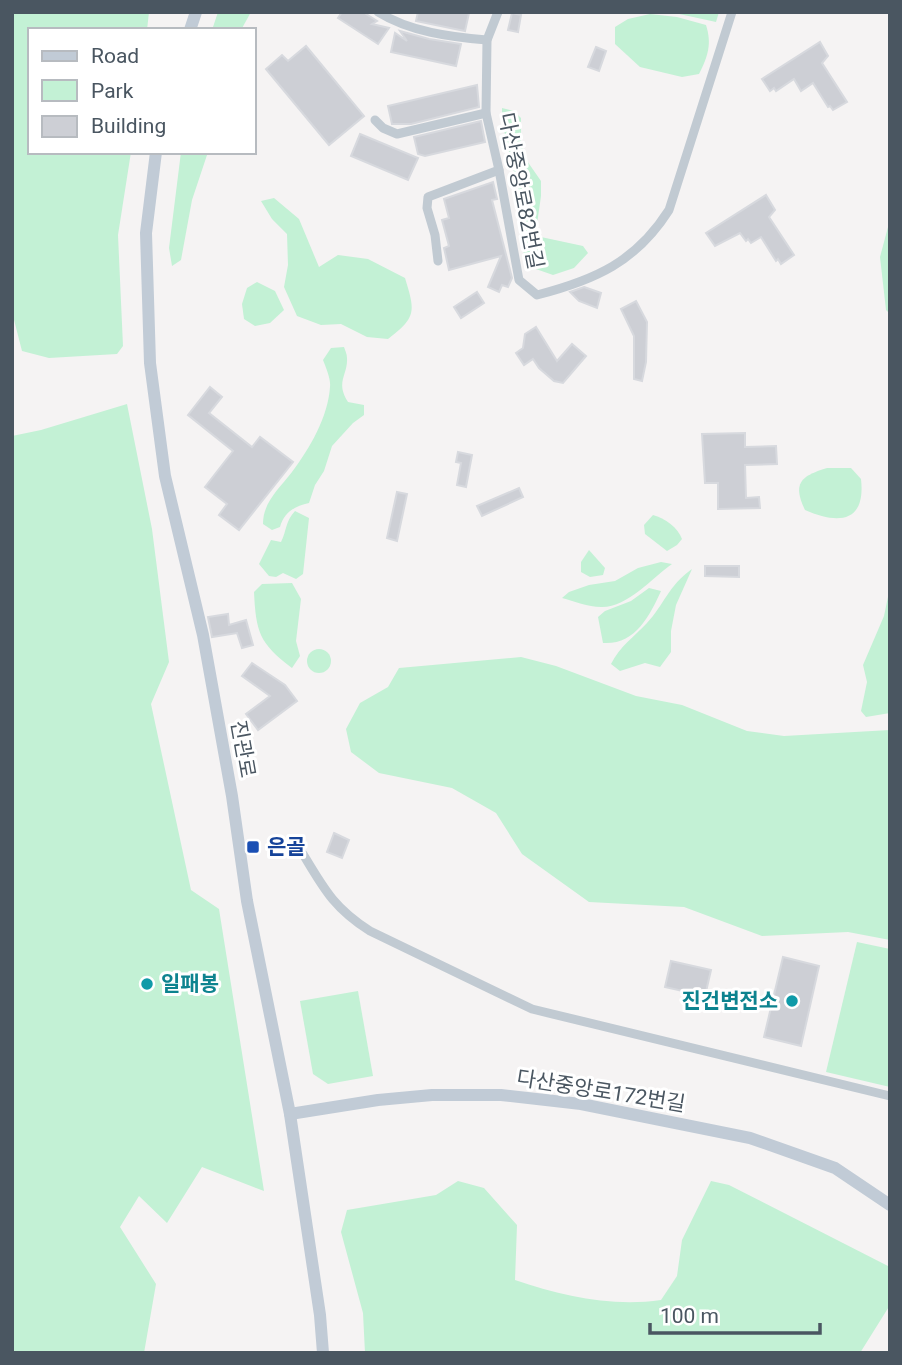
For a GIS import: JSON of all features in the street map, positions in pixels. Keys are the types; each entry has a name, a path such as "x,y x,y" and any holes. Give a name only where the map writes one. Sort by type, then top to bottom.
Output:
{"main road":[{"name":"진관로","path":"156,154 146,233 150,363 164,464 203,635 232,796 247,901 290,1114 320,1315 323,1353"},
{"name":"다산중앙로172번길","path":"290,1114 378,1100 432,1095 501,1095 581,1104 750,1138 835,1168 890,1205"}],"street":[{"path":"378,12 418,29 452,37 488,40"},
{"name":"다산중앙로82번길","path":"498,12 488,40 486,113 519,280 537,295 618,265 656,230 669,210 733,12"},
{"path":"375,120 383,128 397,134 486,113"},
{"path":"439,261 435,235 426,208 428,197 499,170"},
{"path":"303,855 332,901 356,922 532,1009 890,1096"}],"green space":[{"path":"12,12 149,12 147,28 28,28 28,154 131,154 118,235 123,346 117,354 49,358 22,351 12,312"},
{"path":"218,12 251,12 242,28 213,28"},
{"path":"670,12 719,12 716,22"},
{"path":"650,14 677,17 706,25 708,50 699,74 682,77 640,67 615,44 615,27 628,19"},
{"path":"502,108 514,111 521,118 521,141 525,158 541,181 536,231 541,237 583,246 588,253 574,268 553,275 533,268 522,250 521,201 502,122"},
{"path":"181,154 207,154 192,200 181,260 172,266 169,248"},
{"path":"274,198 299,219 319,267 338,255 368,259 405,278 412,306 409,319 404,325 388,339 367,337 341,324 321,325 297,316 284,287 288,265 287,234 272,219 261,201"},
{"path":"888,227 890,314 886,310 880,257"},
{"path":"257,282 275,291 284,310 270,323 255,326 244,319 242,304 247,288"},
{"path":"344,347 347,364 342,389 348,402 364,405 364,415 332,446 309,503 291,511 284,517 280,527 272,530 263,524 266,509 305,453 326,410 330,384 323,360 331,348"},
{"path":"127,404 152,529 169,662 151,704 191,890 219,909 264,1191 202,1167 167,1223 139,1196 120,1227 156,1284 144,1353 12,1353 12,436"},
{"path":"827,468 851,468 861,479 859,505 847,517 817,515 805,510 801,501 801,482 811,474"},
{"path":"295,511 309,518 303,574 296,579 283,573 276,577 269,576 259,564 271,540 281,542"},
{"path":"653,515 670,524 682,539 667,551 645,534 644,525"},
{"path":"589,550 605,568 603,575 590,577 581,572 581,562"},
{"path":"661,562 672,564 620,603 596,607 562,598 569,592 589,585 615,581 638,568"},
{"path":"692,569 676,605 671,631 671,652 660,667 645,663 620,671 611,664 619,652 653,616 677,582"},
{"path":"292,583 301,599 296,641 300,656 292,668 272,651 261,636 254,592 262,584"},
{"path":"890,587 890,713 866,717 861,711 867,682 863,665 884,616"},
{"path":"649,588 661,591 639,628 624,639 603,643 598,617 605,611 631,601"},
{"path":"319,649 328,652 331,661 328,670 319,673 310,670 307,661 310,652"},
{"path":"521,657 556,666 636,696 682,705 747,731 784,736 890,730 890,940 848,932 762,936 684,907 589,902 522,854 496,813 452,788 379,773 351,752 346,729 360,703 388,687 399,668"},
{"path":"857,942 890,949 890,1087 826,1072"},
{"path":"358,991 373,1076 328,1084 313,1074 300,1001"},
{"path":"458,1181 484,1188 517,1225 515,1280 532,1286 605,1301 661,1300 677,1276 682,1240 711,1181 729,1185 888,1266 890,1305 860,1353 365,1353 363,1313 341,1232 347,1210 436,1195"}],"building":[{"path":"342,12 363,12 377,21 372,24 389,28 378,44 338,18"},
{"path":"418,12 469,13 465,31 416,21"},
{"path":"512,13 521,15 518,32 508,30"},
{"path":"400,31 461,44 456,66 391,52 395,33 407,41"},
{"path":"820,42 828,56 822,63 847,102 833,110 828,107 813,83 801,91 794,79 776,91 774,88 770,91 762,79"},
{"path":"306,46 364,116 329,145 266,69 282,55 288,61"},
{"path":"596,47 606,51 599,71 588,67"},
{"path":"477,85 479,107 411,124 392,124 388,106"},
{"path":"481,121 485,142 425,156 418,154 414,137"},
{"path":"360,134 418,158 408,180 351,156"},
{"path":"493,182 497,199 492,200 512,278 508,287 502,285 499,292 488,287 501,256 449,270 444,248 449,246 442,220 449,218 444,199"},
{"path":"766,195 775,210 769,217 794,255 781,264 778,259 776,261 761,237 751,243 740,233 715,246 706,233"},
{"path":"584,287 601,293 597,308 579,301 570,292"},
{"path":"477,292 484,303 461,318 454,307"},
{"path":"636,301 647,322 646,362 642,381 634,379 634,336 621,309"},
{"path":"536,327 557,361 572,344 586,356 563,383 554,381 533,359 524,365 516,353 523,348 525,334"},
{"path":"210,387 222,397 209,413 252,447 260,437 293,462 239,530 219,515 227,504 205,487 233,451 188,415"},
{"path":"745,433 745,447 776,446 777,464 745,465 746,498 759,497 760,508 718,509 718,483 705,483 702,434"},
{"path":"458,452 472,455 466,487 457,485 461,463 456,462"},
{"path":"519,488 523,497 482,516 477,506"},
{"path":"397,492 407,494 397,541 387,538"},
{"path":"705,566 739,566 739,577 705,576"},
{"path":"228,614 229,625 246,620 253,645 242,648 237,633 212,637 208,617"},
{"path":"252,663 285,685 297,701 258,730 246,714 270,696 242,676"},
{"path":"334,833 349,840 342,858 327,852"},
{"name":"진건변전소","path":"783,957 819,966 801,1046 764,1037"},
{"path":"671,961 711,970 705,996 665,987"}],"place":[{"name":"은골","path":"253,847"},
{"name":"일패봉","path":"147,984"},
{"name":"진건변전소","path":"792,1001"}]}
